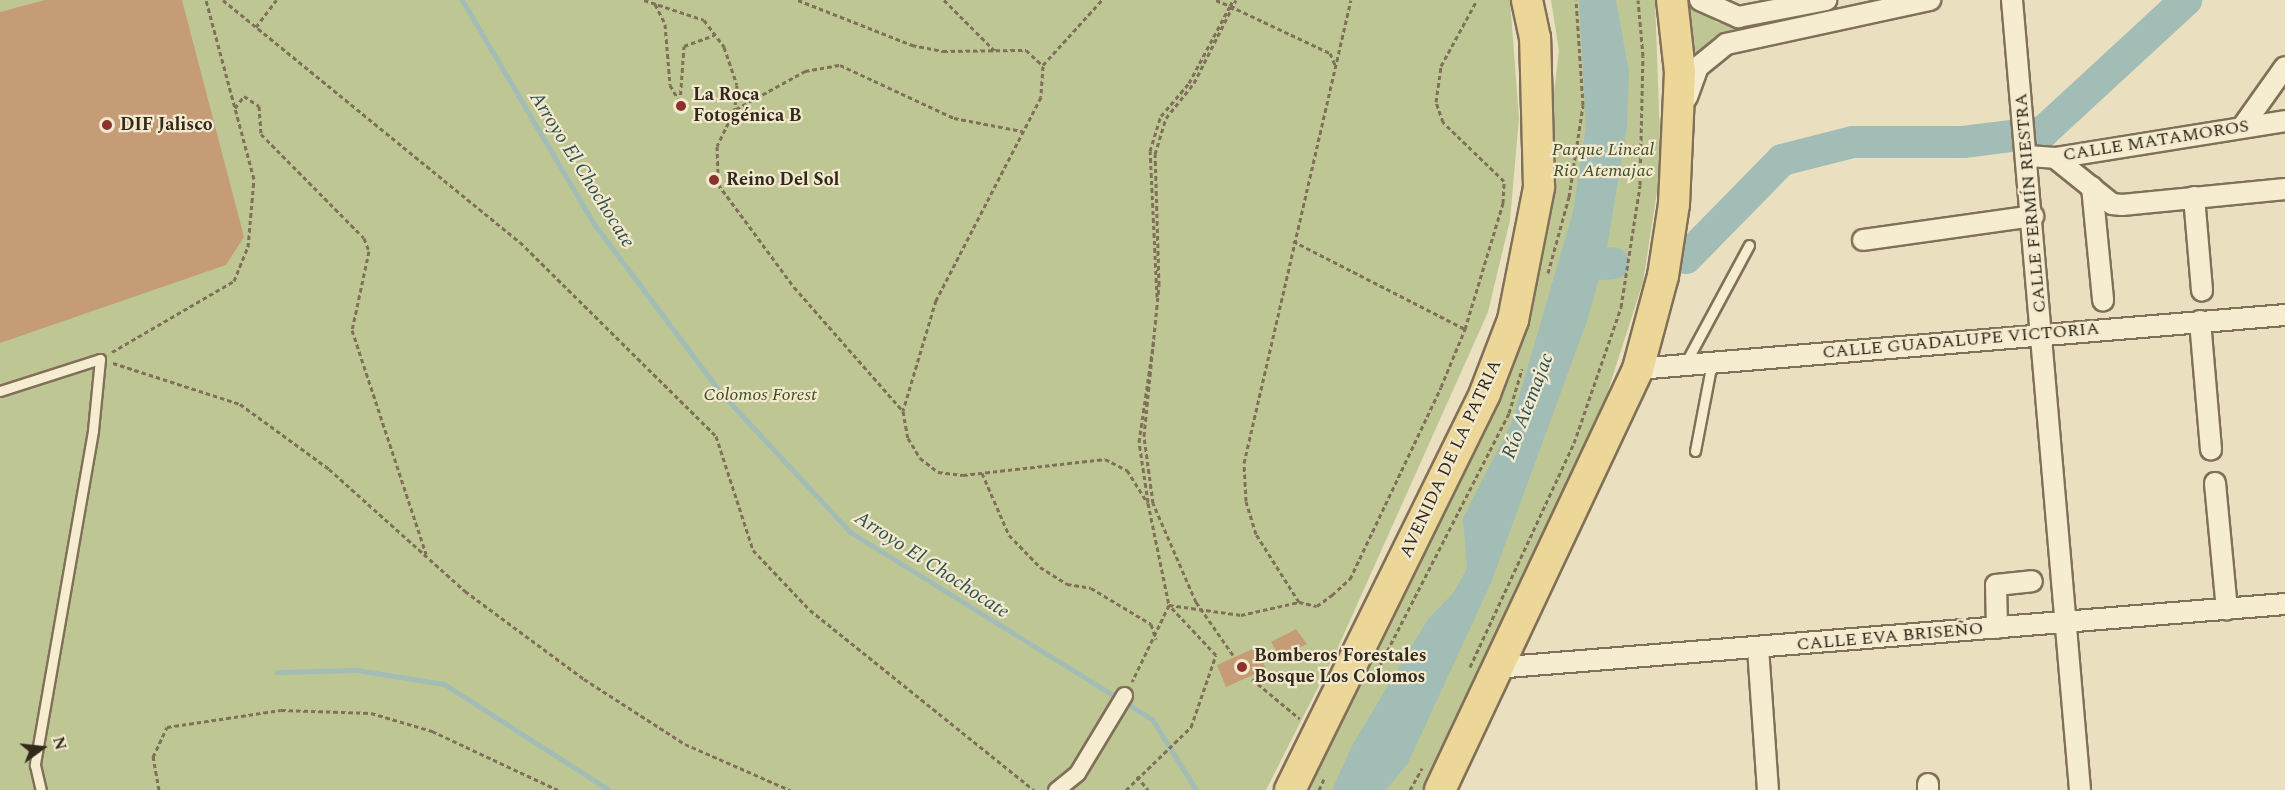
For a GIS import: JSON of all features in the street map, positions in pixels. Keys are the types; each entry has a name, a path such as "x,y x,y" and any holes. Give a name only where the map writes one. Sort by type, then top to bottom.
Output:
{"main road":[{"name":"AVENIDA DE LA PATRIA","path":"1290,790 1485,393 1513,320 1539,187 1535,38 1527,0"},
{"path":"1440,790 1638,369 1663,276 1678,141 1680,72 1672,0"}],"street":[{"path":"1700,0 1738,17 1826,0"},
{"path":"1678,141 1698,67 1726,44 1930,0"},
{"name":"CALLE FERMÍN RIESTRA","path":"2012,0 2028,156 2080,790"},
{"path":"1762,14 1767,35"},
{"path":"2243,126 2285,67"},
{"name":"CALLE MATAMOROS","path":"2028,156 2055,158 2243,126 2285,122"},
{"path":"2055,158 2092,188 2122,205 2285,189"},
{"path":"2092,188 2103,300"},
{"path":"2194,197 2202,291"},
{"path":"1863,240 2033,216"},
{"name":"CALLE GUADALUPE VICTORIA","path":"1638,369 2285,315"},
{"path":"2200,321 2211,450"},
{"path":"2215,483 2226,609"},
{"path":"1997,628 1989,585 2032,581"},
{"name":"CALLE EVA BRISEÑO","path":"1496,669 2285,604"},
{"path":"1758,648 1768,790"},
{"path":"1056,790 1077,773 1113,721 1124,695"}],"lane":[{"path":"1685,365 1749,245"},
{"path":"0,391 100,359 93,431 36,754 41,790"},
{"path":"1695,451 1712,362"}],"path":[{"path":"100,359 234,281 248,248 254,179 206,0"},
{"path":"224,0 520,242 716,436 753,550 810,610 1034,790"},
{"path":"256,27 276,0"},
{"path":"644,0 704,20 714,35 736,85 735,109 717,146 718,184 794,287 903,411"},
{"path":"798,0 912,45 943,51 1026,50 1043,66"},
{"path":"944,0 994,50"},
{"path":"1102,0 1043,66 1041,98 936,300 903,411 908,438 920,458 938,472 982,473 1105,459 1127,470 1148,503"},
{"path":"1216,0 1330,53 1335,65"},
{"path":"1126,790 1137,776 1191,727 1216,655 1169,605 1148,503 1139,442 1157,303 1150,151 1161,116 1189,83 1235,0"},
{"path":"1299,602 1256,534 1246,501 1244,463 1293,241 1351,0"},
{"path":"1169,605 1241,615 1299,602 1317,606 1350,579 1465,329 1496,231 1504,181 1443,122 1436,82 1477,0"},
{"path":"1466,676 1574,443 1621,307 1631,246 1641,133 1638,0"},
{"path":"655,4 665,24 670,85 680,102 684,46 714,35"},
{"path":"1231,6 1194,83 1166,118 1155,154 1159,285 1144,436 1153,503 1201,609 1233,654"},
{"path":"735,109 805,71 840,65 954,118 1022,131"},
{"path":"235,108 244,96 259,106 261,134 364,238 369,251 352,330 427,556"},
{"path":"1293,241 1465,329"},
{"path":"100,359 240,404 329,469 427,556 575,673 685,744 790,790"},
{"path":"982,473 1009,535 1040,567 1066,584 1091,588 1151,624 1156,639"},
{"path":"1124,695 1156,639 1169,605"},
{"path":"1252,679 1320,731"},
{"path":"159,790 153,757 167,727 280,710 371,713 432,731 558,790"},
{"path":"1410,790 1427,758"},
{"path":"1137,776 1148,790"}],"green space":[{"name":"Colomos Forest","path":"0,0 1510,0 1519,118 1510,220 1488,312 1335,654 1266,790 0,790"},
{"name":"Parque Lineal Rio Atemajac","path":"1551,0 1655,0 1661,166 1643,282 1606,397 1423,790 1297,790 1533,265 1559,51"},
{"path":"1686,0 1718,23 1762,23 1723,34 1692,64"}],"water":[{"path":"1579,0 1616,0 1629,72 1627,126 1606,254 1587,321 1491,583 1408,763 1386,790 1332,790 1353,744 1428,619 1468,578 1463,518 1511,424 1573,212 1586,127"}],"building":[{"name":"DIF Jalisco","path":"45,0 182,0 244,237 226,265 0,343 0,12"},
{"path":"1296,629 1307,644 1280,657 1271,642"},
{"name":"Bomberos Forestales Bosque Los Colomos","path":"1257,647 1266,669 1226,687 1217,665"}],"waterway":[{"name":"Arroyo El Chochocate","path":"462,0 594,224 721,393 850,532 1152,719 1196,790"},
{"path":"1686,258 1782,160 1853,142 1963,142 2043,132 2186,0"},
{"path":"1587,265 1613,263"},
{"name":"Río Atemajac","path":"1454,595 1472,564"},
{"path":"277,672 356,670 444,684 609,790"}],"place":[{"name":"La Roca Fotogénica B","path":"681,106"},
{"name":"DIF Jalisco","path":"107,125"},
{"name":"Reino Del Sol","path":"714,180"},
{"name":"Bomberos Forestales Bosque Los Colomos","path":"1242,667"}]}
